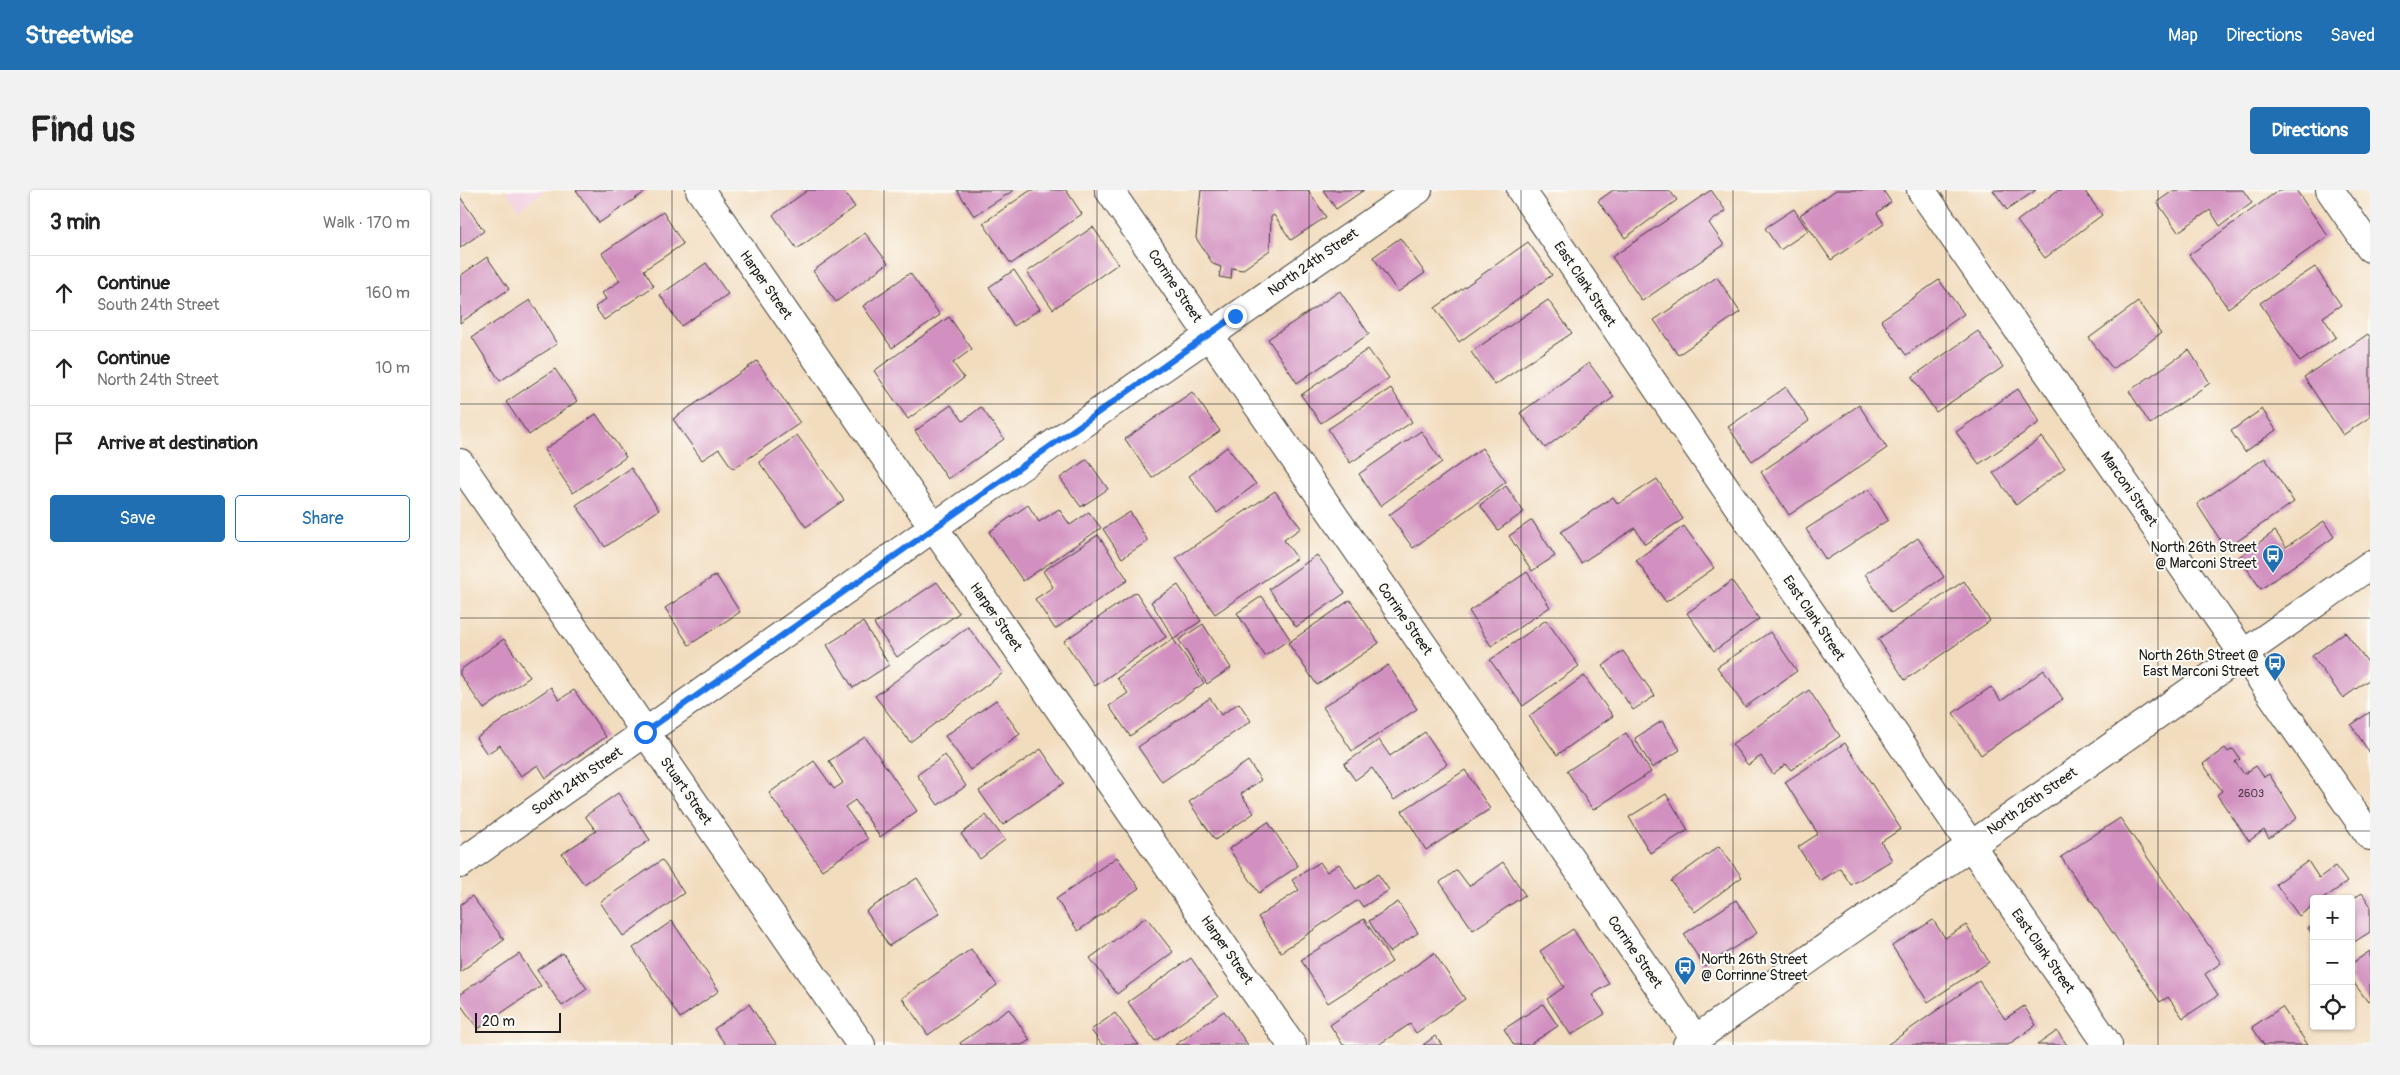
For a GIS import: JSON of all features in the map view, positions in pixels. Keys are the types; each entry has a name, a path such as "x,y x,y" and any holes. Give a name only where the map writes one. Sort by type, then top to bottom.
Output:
{"street":[{"name":"Harper Street","path":"700,190 1292,1045"},
{"name":"Corrine Street","path":"1109,190 1691,1042"},
{"name":"North 24th Street","path":"1208,334 1418,190"},
{"name":"East Clark Street","path":"1521,190 2108,1045"},
{"name":"Marconi Street","path":"1921,190 2370,836"},
{"path":"2330,190 2370,248"},
{"name":"South 24th Street","path":"460,864 1208,334"},
{"name":"Stuart Street","path":"460,463 861,1045"},
{"name":"North 26th Street","path":"1691,1042 2242,653 2370,565"}],"shaded area":[{"path":"506,190 546,190 519,209"}],"building":[{"path":"576,190 648,190 599,223"},
{"path":"808,190 843,190 855,207 797,249 773,215"},
{"path":"957,190 1014,190 974,216"},
{"path":"1031,190 1066,190 1082,214 1011,264 983,223"},
{"path":"1201,190 1308,190 1326,217 1291,240 1274,215 1271,217 1270,250 1242,270 1232,268 1231,279 1219,277 1221,267 1213,264 1196,238"},
{"path":"1323,190 1364,190 1336,209"},
{"path":"1613,190 1669,190 1677,200 1625,238 1598,201"},
{"path":"1711,190 1726,211 1709,223 1724,245 1642,301 1612,257"},
{"path":"1836,190 1883,190 1891,202 1877,213 1884,224 1831,260 1800,215"},
{"path":"1993,190 2036,190 2007,210"},
{"path":"2058,190 2084,190 2102,215 2045,258 2017,221"},
{"path":"2174,190 2243,190 2252,203 2220,226 2210,210 2178,232 2157,202"},
{"path":"2279,190 2296,190 2328,236 2228,308 2189,255"},
{"path":"460,197 484,231 460,248"},
{"path":"1794,209 1808,231 1780,250 1765,228"},
{"path":"663,212 683,244 644,270 654,286 604,320 595,307 606,299 602,293 620,281 602,253"},
{"path":"1093,227 1118,264 1053,309 1027,272"},
{"path":"865,233 888,263 836,302 813,271"},
{"path":"1400,238 1425,273 1398,292 1373,257"},
{"path":"1528,242 1552,275 1459,342 1435,308"},
{"path":"487,257 509,289 460,323 460,276"},
{"path":"706,263 728,294 681,326 660,295"},
{"path":"2315,267 2341,305 2323,317 2336,337 2300,362 2260,303"},
{"path":"1014,270 1040,309 1014,326 989,287"},
{"path":"910,273 940,315 892,348 863,306"},
{"path":"1717,277 1740,312 1678,355 1654,320"},
{"path":"1939,280 1964,314 1906,355 1881,320"},
{"path":"1340,291 1369,334 1297,383 1268,339"},
{"path":"530,300 557,344 500,381 472,337"},
{"path":"1548,300 1572,333 1495,385 1471,352"},
{"path":"2138,302 2161,333 2113,369 2089,338"},
{"path":"949,317 972,349 953,363 964,378 908,419 874,371"},
{"path":"1978,331 2003,367 1936,412 1912,377"},
{"path":"2368,334 2370,337 2370,417 2343,435 2304,377"},
{"path":"1368,349 1389,378 1321,423 1301,395"},
{"path":"2189,350 2210,383 2150,424 2129,391"},
{"path":"757,361 800,423 733,469 719,449 702,460 673,419"},
{"path":"1589,363 1614,397 1545,448 1520,413"},
{"path":"555,369 577,401 529,435 506,402"},
{"path":"1786,387 1809,421 1752,461 1728,427"},
{"path":"1391,388 1412,422 1350,463 1328,429"},
{"path":"2018,389 2040,422 1979,464 1956,432"},
{"path":"1192,392 1220,431 1152,478 1125,439"},
{"path":"951,405 963,421 981,407 1004,439 948,479 915,431"},
{"path":"1859,405 1887,448 1789,515 1761,472"},
{"path":"2262,409 2276,430 2245,452 2231,431"},
{"path":"596,414 626,457 573,493 544,450"},
{"path":"1421,431 1442,462 1380,506 1359,474"},
{"path":"797,435 844,500 806,527 759,462"},
{"path":"2042,437 2065,468 2016,505 1993,473"},
{"path":"1227,447 1256,484 1217,513 1189,476"},
{"path":"1482,448 1506,482 1413,548 1389,515"},
{"path":"2265,458 2294,502 2226,549 2197,504"},
{"path":"1087,459 1108,489 1081,507 1060,478"},
{"path":"631,468 659,510 605,547 576,505"},
{"path":"1657,479 1683,519 1645,544 1635,528 1581,563 1561,532 1613,497 1618,504"},
{"path":"1506,486 1524,512 1498,530 1480,505"},
{"path":"1869,489 1888,520 1826,560 1806,529"},
{"path":"1275,491 1301,528 1284,540 1297,558 1215,614 1176,558"},
{"path":"1028,505 1039,522 1059,509 1070,525 1089,512 1101,528 1023,581 989,532"},
{"path":"1130,512 1148,541 1122,558 1103,529"},
{"path":"1532,520 1555,556 1532,571 1509,536"},
{"path":"2324,521 2334,537 2261,589 2239,557 2275,531 2286,547"},
{"path":"1684,526 1714,568 1666,602 1636,560"},
{"path":"1098,535 1128,580 1055,629 1035,599 1053,587 1043,571"},
{"path":"1918,538 1944,577 1891,613 1865,574"},
{"path":"1317,555 1345,593 1296,627 1269,589"},
{"path":"1527,572 1550,607 1491,646 1469,611"},
{"path":"716,575 740,612 689,645 665,608"},
{"path":"1732,581 1759,619 1714,651 1687,613"},
{"path":"1964,581 1990,621 1905,680 1878,639"},
{"path":"937,582 959,613 897,657 874,624"},
{"path":"1178,585 1201,621 1174,639 1151,602"},
{"path":"1136,592 1166,637 1095,686 1064,641"},
{"path":"1262,596 1290,639 1265,656 1237,613"},
{"path":"1350,600 1379,643 1317,685 1288,643"},
{"path":"1546,620 1579,666 1523,706 1490,660"},
{"path":"863,622 889,665 853,688 827,645"},
{"path":"1203,624 1231,668 1207,684 1179,640"},
{"path":"968,627 1003,673 910,742 875,696"},
{"path":"1770,632 1797,671 1745,707 1717,667"},
{"path":"2345,632 2370,665 2370,679 2343,698 2312,656"},
{"path":"504,639 530,677 484,709 460,675 460,670"},
{"path":"1173,639 1204,683 1130,736 1109,706 1128,693 1117,678"},
{"path":"1623,651 1655,696 1633,710 1603,666"},
{"path":"1388,665 1417,709 1352,751 1323,707"},
{"path":"2044,670 2063,699 1981,755 1953,713 1991,687 2001,701"},
{"path":"1584,676 1613,716 1557,755 1529,716"},
{"path":"551,687 559,700 574,690 606,737 546,778 538,765 521,776 500,745 487,754 476,738"},
{"path":"1809,690 1840,736 1791,770 1786,764 1773,774 1761,756 1748,765 1732,744"},
{"path":"1210,698 1221,715 1239,703 1251,721 1162,782 1138,747"},
{"path":"996,700 1020,734 970,770 945,736"},
{"path":"2370,712 2370,753 2351,725"},
{"path":"1662,721 1680,750 1652,768 1635,738"},
{"path":"1425,732 1447,764 1394,800 1372,768 1355,780 1344,764 1379,740 1390,756"},
{"path":"1626,733 1651,772 1593,810 1567,771"},
{"path":"865,737 917,811 880,837 855,800 845,807 868,839 822,870 769,793 814,761 834,789 843,783 829,761"},
{"path":"1845,743 1901,829 1881,842 1892,860 1851,885 1840,868 1820,881 1798,847 1818,834 1785,782"},
{"path":"2225,748 2228,752 2233,749 2240,759 2235,762 2244,774 2256,766 2264,777 2269,774 2297,818 2269,838 2264,830 2249,841 2217,795 2222,791 2203,764"},
{"path":"1041,749 1064,783 1003,825 979,791"},
{"path":"945,755 966,786 938,805 917,775"},
{"path":"1248,761 1261,780 1241,794 1254,813 1215,840 1189,802"},
{"path":"1465,770 1490,809 1426,850 1402,811"},
{"path":"618,793 650,840 584,884 562,854 596,831 585,816"},
{"path":"1666,794 1688,830 1650,853 1629,817"},
{"path":"986,815 1005,840 980,859 961,834"},
{"path":"2120,818 2221,963 2205,974 2218,995 2183,1018 2168,997 2160,1002 2061,857"},
{"path":"1268,822 1298,866 1259,893 1229,849"},
{"path":"1719,846 1742,877 1695,912 1671,881"},
{"path":"1117,857 1139,888 1078,931 1056,899"},
{"path":"662,860 684,893 623,936 600,902"},
{"path":"2308,861 2319,878 2335,866 2347,882 2329,895 2310,895 2310,908 2299,916 2276,884"},
{"path":"1320,862 1327,872 1339,864 1356,889 1378,874 1389,890 1363,907 1358,900 1281,952 1258,917 1299,890 1292,880"},
{"path":"1503,862 1525,895 1473,930 1440,882 1457,870 1469,886"},
{"path":"917,878 940,913 889,946 866,911"},
{"path":"2362,893 2370,905 2370,932 2355,941 2355,940 2355,897"},
{"path":"472,896 504,940 460,972 460,905"},
{"path":"1736,900 1757,933 1704,967 1684,934"},
{"path":"1398,902 1418,933 1389,952 1369,921"},
{"path":"1146,917 1173,952 1117,994 1090,958"},
{"path":"1364,919 1392,962 1328,1003 1301,960"},
{"path":"1933,920 1945,938 1966,925 1989,962 1928,1002 1892,946"},
{"path":"672,921 719,991 680,1018 633,948"},
{"path":"1573,929 1609,984 1592,995 1605,1014 1571,1035 1547,999 1564,987 1540,951"},
{"path":"971,949 997,985 928,1035 902,998"},
{"path":"2370,951 2370,1000 2368,1002 2355,984 2355,961"},
{"path":"563,953 587,989 562,1006 537,970"},
{"path":"1434,953 1465,999 1416,1033 1410,1024 1378,1045 1343,1045 1330,1025"},
{"path":"519,954 541,986 478,1029 460,1004 460,994"},
{"path":"1191,958 1218,997 1155,1041 1128,1002"},
{"path":"1979,981 2005,1019 2024,1006 2036,1025 2008,1045 1887,1045"},
{"path":"749,1004 777,1045 726,1045 714,1029"},
{"path":"1543,1004 1558,1026 1529,1045 1514,1045 1504,1029"},
{"path":"2282,1007 2308,1045 2264,1045 2252,1027"},
{"path":"1009,1009 1030,1040 1022,1045 961,1045 960,1043"},
{"path":"1224,1011 1248,1045 1175,1045"},
{"path":"1115,1013 1139,1045 1102,1045 1091,1030"},
{"path":"2057,1031 2067,1045 2037,1045"},
{"path":"1435,1036 1442,1045 1423,1045"}],"place":[{"name":"North 26th Street @ Marconi Street","path":"2273,574"},
{"name":"North 26th Street @ East Marconi Street","path":"2275,682"},
{"name":"North 26th Street @ Corrinne Street","path":"1685,986"}],"route":[{"path":"645,732 1235,316"}]}
